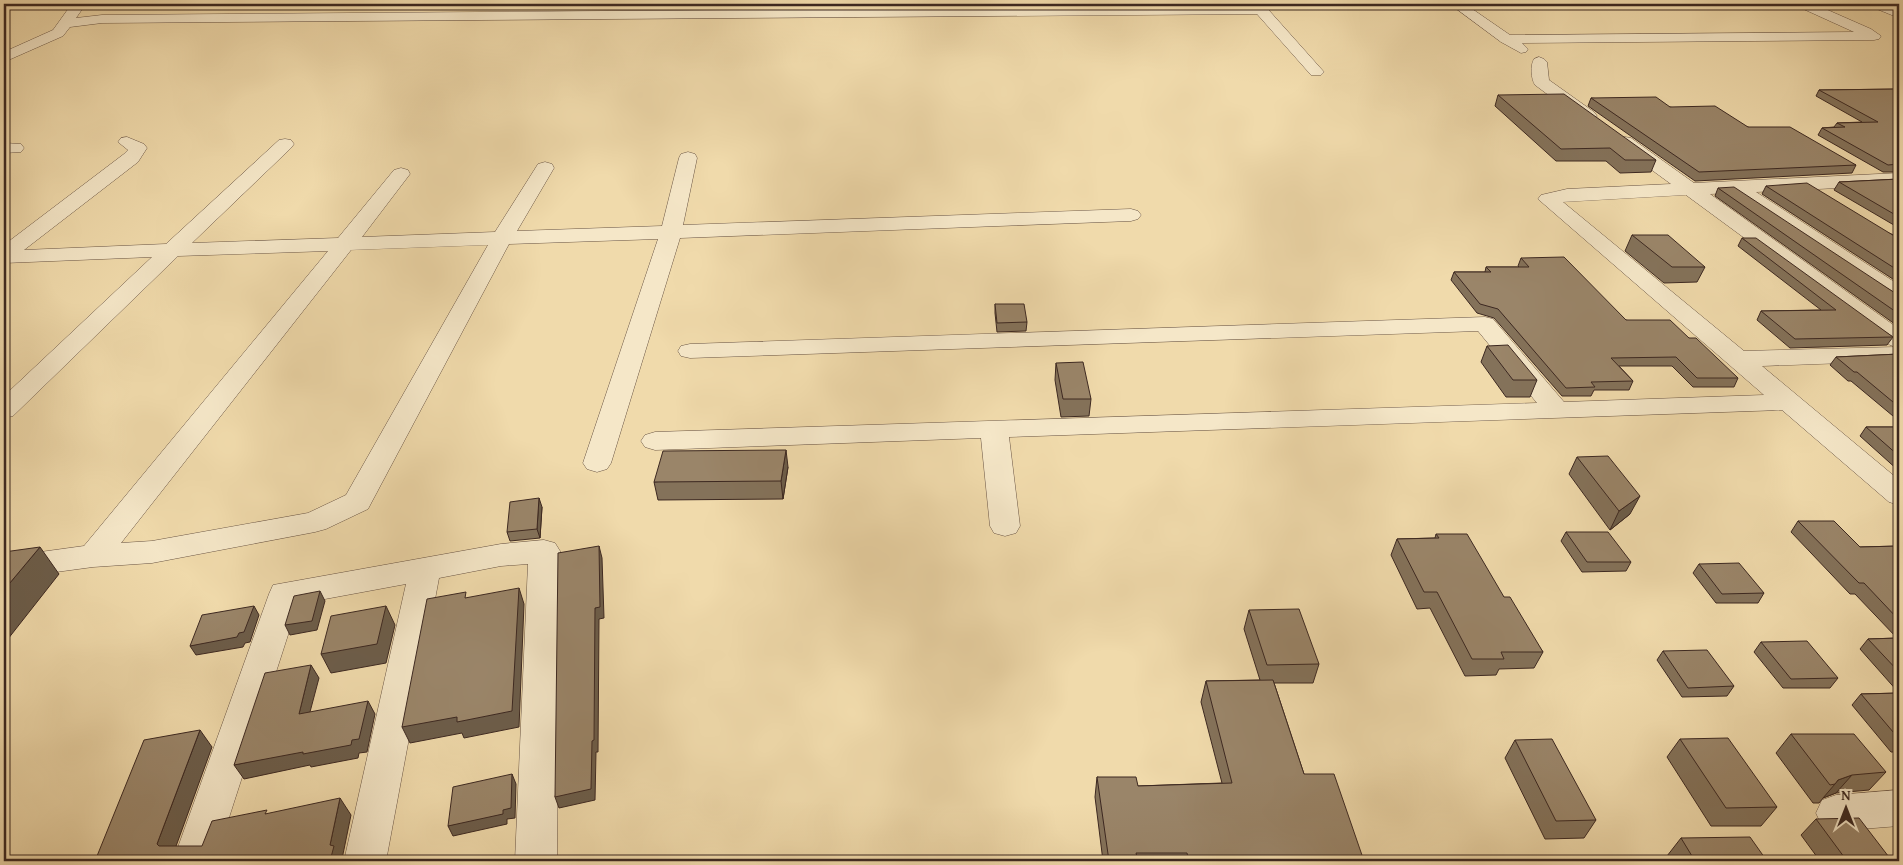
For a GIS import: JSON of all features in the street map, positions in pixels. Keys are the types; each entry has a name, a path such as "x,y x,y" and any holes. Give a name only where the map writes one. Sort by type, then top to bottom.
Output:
{"street":[{"path":"4,58 58,33 79,4"},
{"path":"1457,4 1546,67 1541,82 1899,340"},
{"path":"1506,39 1874,36 1804,4"},
{"path":"1878,4 1899,4"},
{"path":"1878,4 1899,14"},
{"path":"66,23 102,19 1261,10 1316,72"},
{"path":"4,256 130,158 138,148 127,142"},
{"path":"4,410 285,144"},
{"path":"597,463 671,232 688,158"},
{"path":"1854,165 1899,191"},
{"path":"4,568 93,556 152,552 315,522 357,502 502,238 546,168"},
{"path":"93,556 401,174"},
{"path":"1899,178 1567,195 1548,199 1899,495"},
{"path":"1806,183 1831,198"},
{"path":"1734,186 1899,295"},
{"path":"4,256 347,242 1131,215"},
{"path":"690,351 1484,324 1557,410"},
{"path":"1739,359 1899,354"},
{"path":"655,441 1790,402"},
{"path":"994,430 1005,526"},
{"path":"194,861 285,594 500,556 544,551 536,861"},
{"path":"365,861 425,569"},
{"path":"1836,813 1899,808"}],"building":[{"path":"1899,89 1899,164 1888,165 1822,128 1845,127 1837,123 1878,122 1819,90"},
{"path":"1564,94 1656,160 1625,160 1610,148 1561,149 1498,95"},
{"path":"1656,97 1670,107 1715,106 1748,127 1790,127 1856,165 1699,172 1591,98"},
{"path":"1899,179 1899,217 1839,182"},
{"path":"1807,183 1896,237 1899,237 1899,271 1766,186"},
{"path":"1734,187 1899,294 1899,314 1718,188"},
{"path":"1632,235 1668,235 1705,267 1672,267"},
{"path":"1742,238 1756,238 1893,337 1795,339 1761,311 1836,310"},
{"path":"1564,257 1626,320 1670,320 1689,338 1696,338 1738,378 1697,378 1676,357 1611,358 1633,381 1591,382 1595,387 1566,388 1498,309 1480,304 1454,272 1491,272 1486,267 1529,267 1521,258"},
{"path":"995,304 1024,304 1027,322 997,323"},
{"path":"1508,345 1537,380 1513,380 1487,346"},
{"path":"1899,354 1899,407 1836,357"},
{"path":"1083,362 1091,399 1063,399 1056,363"},
{"path":"1866,427 1899,427 1899,456"},
{"path":"786,450 781,481 654,482 663,451"},
{"path":"1608,456 1640,496 1619,511 1577,457"},
{"path":"539,498 537,529 507,532 510,502"},
{"path":"1798,521 1834,521 1860,547 1899,546 1899,620 1864,583 1859,583"},
{"path":"1566,532 1608,532 1631,562 1587,562"},
{"path":"1436,534 1467,534 1504,597 1510,597 1543,652 1501,652 1504,659 1472,659 1437,592 1424,592 1397,539 1439,538"},
{"path":"599,546 600,607 595,608 594,740 592,741 591,789 555,797 558,553"},
{"path":"40,547 4,590 4,552"},
{"path":"1739,563 1764,593 1722,594 1699,564"},
{"path":"519,588 512,711 457,722 457,717 402,727 427,599 466,592 465,598"},
{"path":"320,591 312,621 285,625 294,596"},
{"path":"254,606 244,632 239,633 237,637 190,646 202,615"},
{"path":"386,606 377,644 321,654 331,616"},
{"path":"1299,609 1319,664 1267,665 1249,610"},
{"path":"1899,638 1899,672 1868,639"},
{"path":"1807,641 1838,678 1791,679 1761,642"},
{"path":"1707,650 1734,686 1688,688 1663,651"},
{"path":"311,665 299,714 368,701 359,739 352,740 351,745 234,765 265,673"},
{"path":"1273,680 1304,774 1334,774 1364,861 1189,861 1187,853 1136,853 1138,861 1109,861 1097,777 1136,777 1138,786 1232,783 1206,681"},
{"path":"1899,693 1899,739 1861,694"},
{"path":"200,730 157,844 159,846 202,846 212,821 267,810 265,814 340,798 330,845 334,846 330,861 95,861 144,740"},
{"path":"1791,734 1854,734 1886,772 1852,775 1830,785"},
{"path":"1728,738 1777,807 1726,808 1680,739"},
{"path":"1552,739 1596,820 1556,821 1515,740"},
{"path":"512,774 511,808 503,810 503,814 448,826 453,787"},
{"path":"1859,818 1892,861 1847,861 1816,819"},
{"path":"1750,837 1767,861 1695,861 1681,838"}]}
